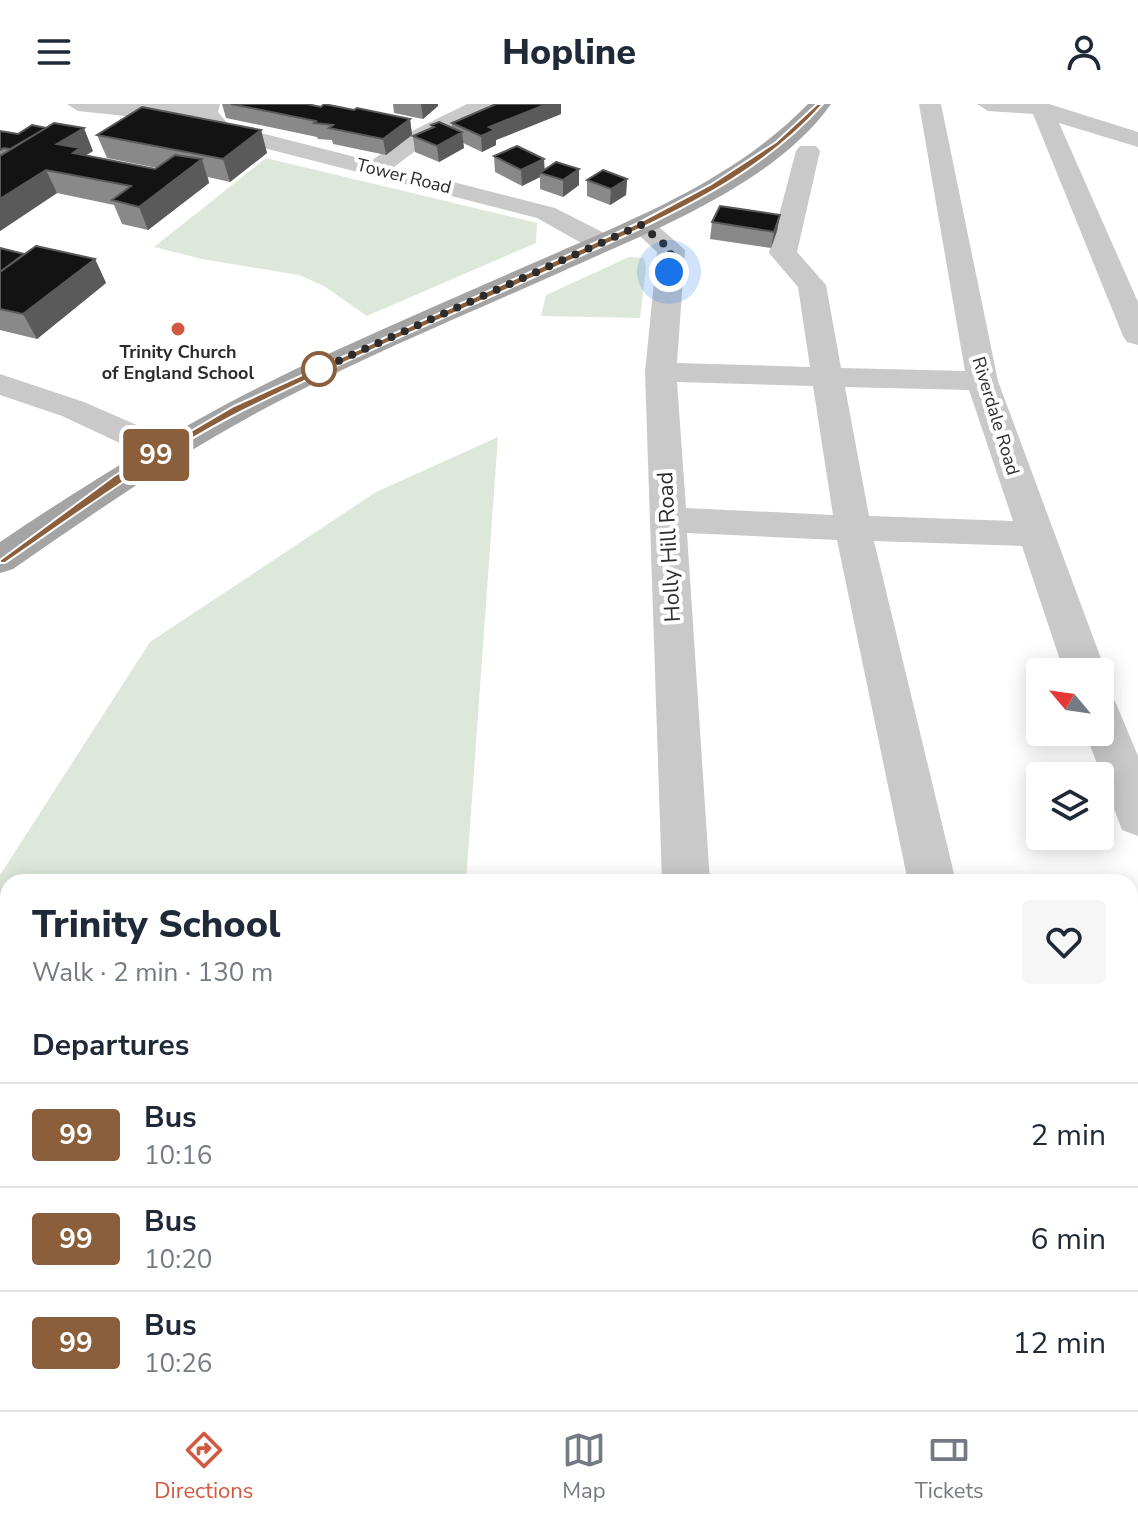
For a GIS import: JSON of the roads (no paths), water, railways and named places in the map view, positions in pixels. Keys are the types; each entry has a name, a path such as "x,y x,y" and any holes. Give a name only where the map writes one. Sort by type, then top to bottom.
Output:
{"main road":[{"path":"0,560 164,450 238,408 641,225 713,187 779,144 820,104"}],"street":[{"name":"Tower Road","path":"78,104 163,113 208,108 221,130 546,213 602,243"},
{"path":"376,169 422,135 484,104"},
{"name":"Riverdale Road","path":"930,104 982,381 1080,658"},
{"path":"988,104 1042,109 1138,140"},
{"path":"1042,109 1138,336"},
{"path":"808,151 783,253 812,285 853,528 930,874"},
{"name":"Holly Hill Road","path":"641,225 671,250 661,372 686,874"},
{"path":"661,372 982,381"},
{"path":"0,384 104,422 164,450"},
{"path":"668,520 1034,534"},
{"path":"1112,746 1138,816"}],"place":[{"name":"Trinity Church of England School","path":"178,329"}]}
